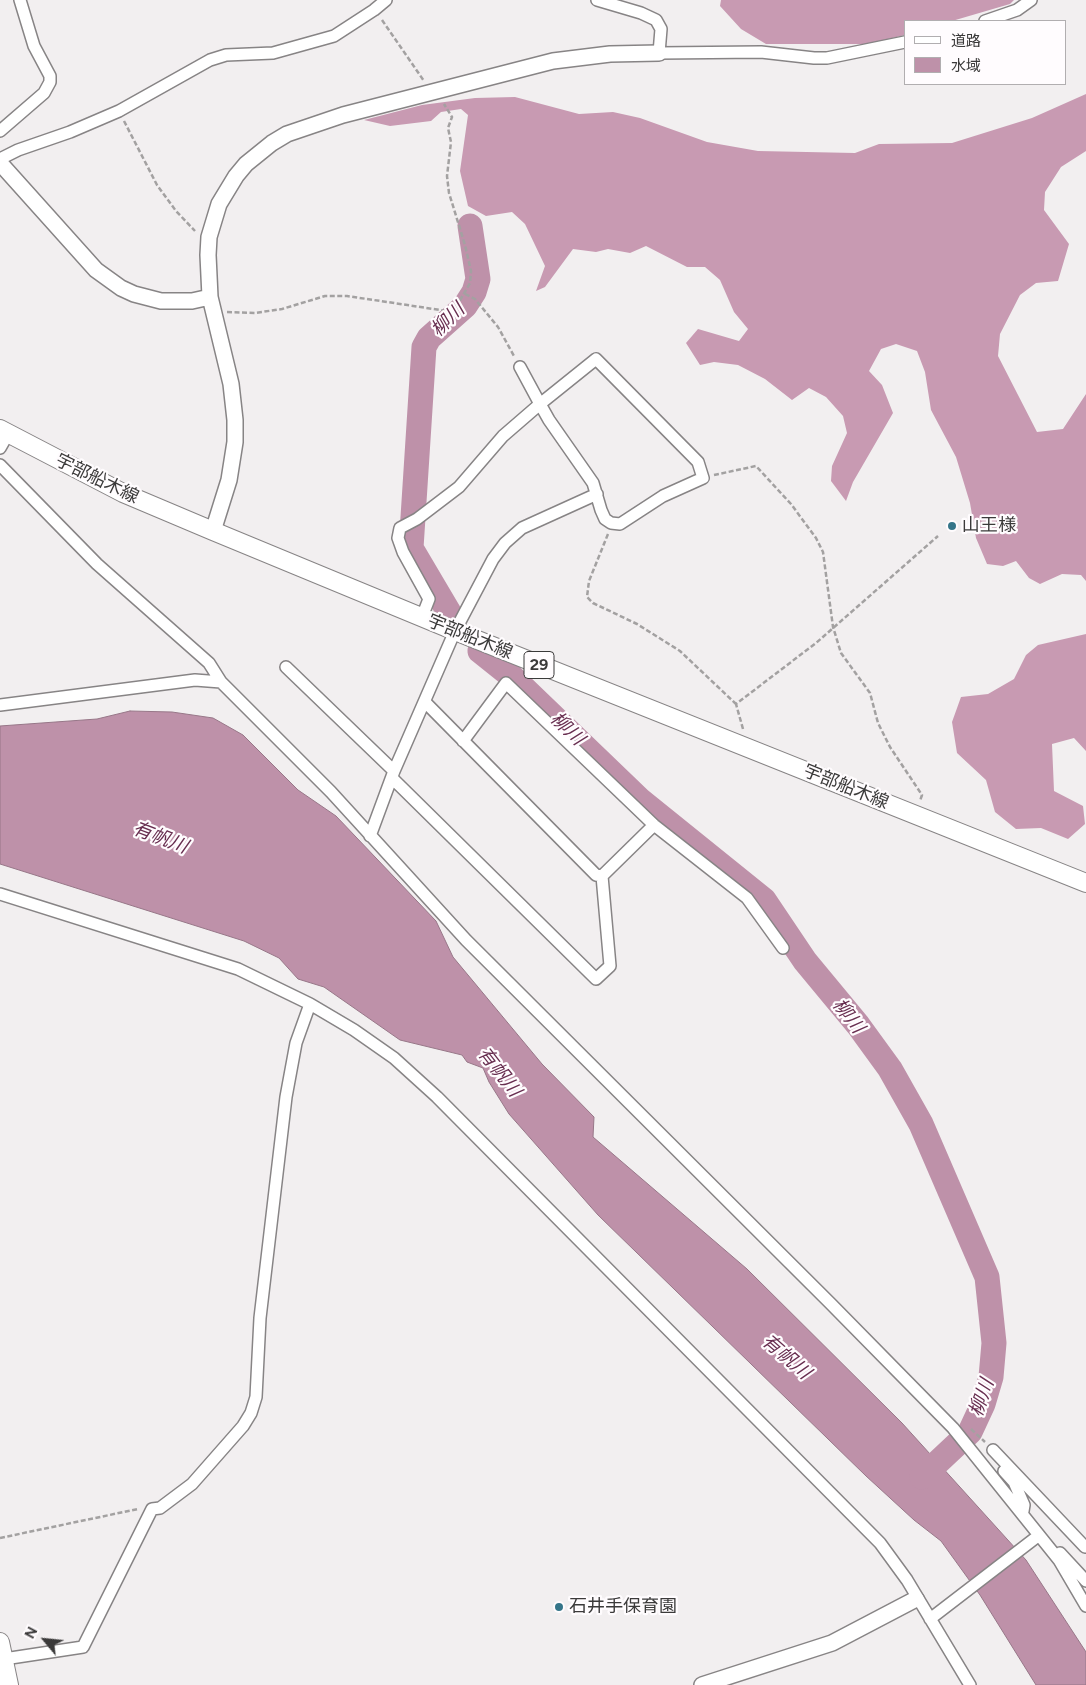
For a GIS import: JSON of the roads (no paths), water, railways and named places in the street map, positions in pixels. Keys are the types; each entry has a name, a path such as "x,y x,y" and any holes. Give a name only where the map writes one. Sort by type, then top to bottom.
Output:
{"main road":[{"name":"宇部船木線","path":"3,437 123,493 455,631 1086,883"},
{"path":"2,1650 6,1684"}],"street":[{"path":"0,131 44,93 50,82 50,76 34,46 20,0"},
{"path":"0,159 18,150 70,132 119,111 210,60 226,55 273,53 334,36 386,0"},
{"path":"597,0 641,13 656,20 660,29 659,53"},
{"path":"988,20 1018,10 1031,0"},
{"path":"213,531 230,480 235,442 235,420 231,384 210,297 208,255 214,220 227,189 246,164 272,142 303,127 569,58 610,54 761,52 821,58 904,42"},
{"path":"0,163 96,270 114,284 134,294 161,301 192,301 210,297"},
{"path":"422,617 429,599 398,538 400,528 417,519 459,487 503,436 540,404 596,359 698,462 703,478 663,496 620,524 611,523 605,519 598,494 581,463 549,420 540,404 520,367"},
{"path":"0,465 97,564 209,664 221,682 331,792 466,940 824,1296 953,1428 1023,1513 1038,1540 1059,1560 1086,1606"},
{"path":"370,836 393,774 455,631 493,559 505,543 522,528 598,494"},
{"path":"286,667 596,979 610,966 602,876"},
{"path":"0,705 195,680 221,682"},
{"path":"463,741 506,683 654,825 747,898 783,948"},
{"path":"425,702 596,875 602,876"},
{"path":"602,876 654,825"},
{"path":"0,894 238,968 310,1004 354,1030 394,1058 437,1097 880,1543 907,1580 916,1599 932,1617 970,1685"},
{"path":"2,1650 82,1647 152,1508 160,1508 192,1484 243,1426 254,1406 262,1293 286,1097 296,1043 310,1004"},
{"path":"1023,1513 1024,1504 1014,1482 997,1464 993,1450 1086,1547"},
{"path":"1038,1540 1062,1554 1086,1581"},
{"path":"932,1617 1038,1540"},
{"path":"702,1685 832,1643 916,1599"}],"water":[{"name":"有帆川","path":"130,711 172,712 213,718 243,735 298,790 336,816 436,921 453,957 542,1064 594,1117 593,1137 747,1269 902,1423 1026,1560 1086,1652 1086,1685 1036,1685 980,1595 941,1541 914,1520 866,1476 598,1215 509,1114 489,1082 483,1068 467,1062 462,1055 400,1040 324,987 298,979 279,958 244,941 0,864 0,726 97,719"}],"waterway":[{"name":"柳川","path":"450,614 411,548 424,347 429,338 465,306 474,292 478,279 470,226"},
{"name":"柳川","path":"480,651 510,675 640,800 764,900 805,961 858,1025 890,1069 921,1124 987,1277 994,1343 991,1377 983,1404 970,1432 922,1477"}],"place":[{"name":"山王様","path":"952,526"},
{"name":"石井手保育園","path":"559,1607"}]}
